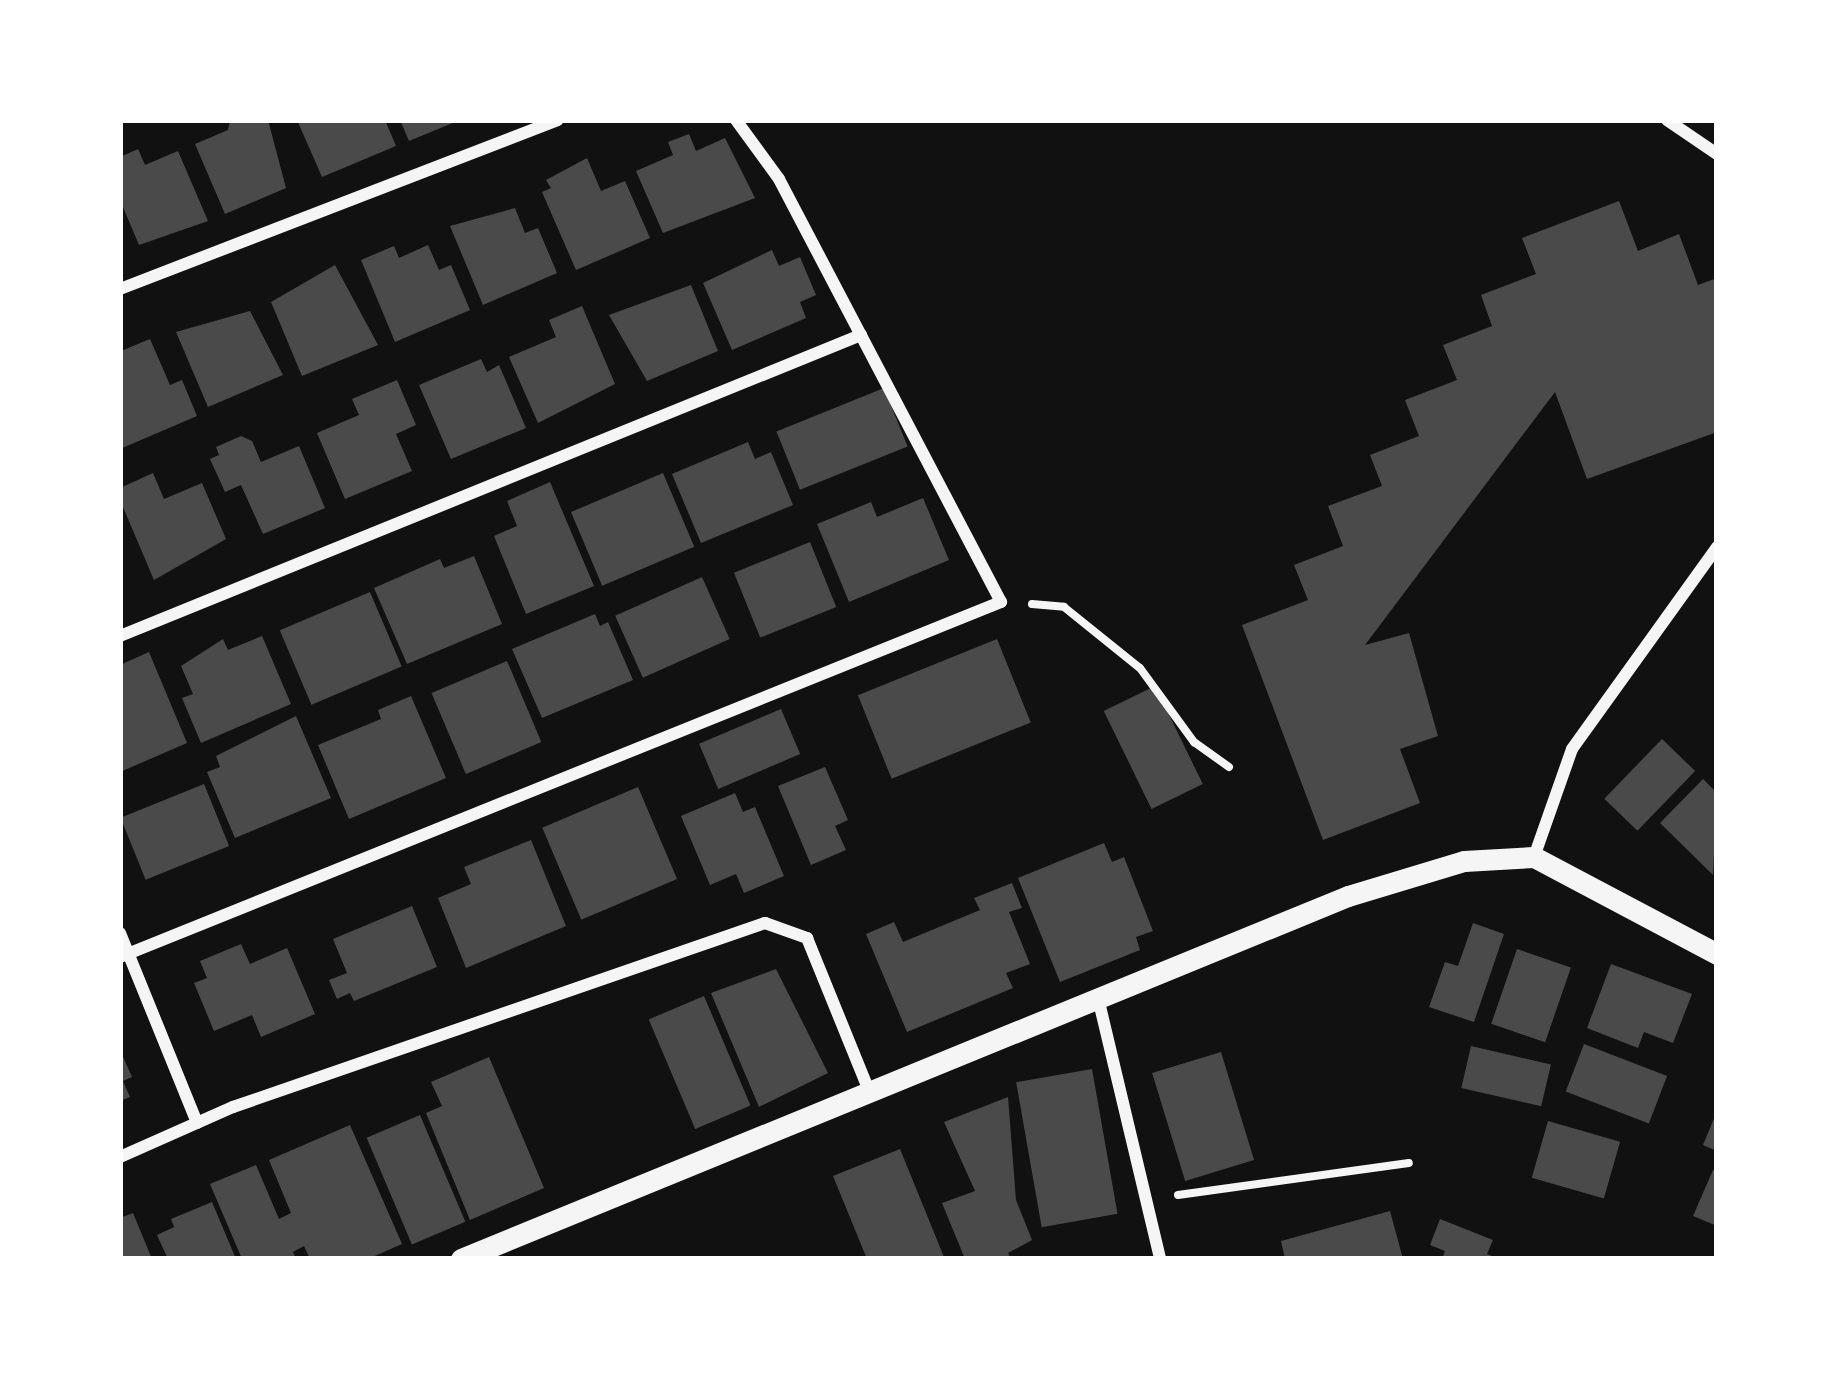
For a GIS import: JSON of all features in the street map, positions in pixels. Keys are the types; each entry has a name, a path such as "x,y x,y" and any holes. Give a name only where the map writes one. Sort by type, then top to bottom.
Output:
{"street":[{"path":"120,289 558,120"},
{"path":"124,956 1001,602 779,179 736,120"},
{"path":"1667,120 1717,154"},
{"path":"120,635 861,335"},
{"path":"1534,857 1572,749 1715,552"},
{"path":"461,1259 871,1096 1348,896 1464,861 1534,857 1717,954"},
{"path":"120,1157 197,1123 765,923 807,938 871,1096"},
{"path":"120,933 124,956 197,1123"},
{"path":"1099,1002 1160,1259"}],"path":[{"path":"1001,602 1064,607 1163,689 1195,742 1229,767"},
{"path":"1146,1199 1409,1163"}],"building":[{"path":"230,120 268,120 286,188 225,214 195,144 228,130"},
{"path":"297,120 385,120 396,146 322,177"},
{"path":"400,120 460,120 409,141"},
{"path":"689,134 696,151 725,138 755,198 663,233 636,171 673,155 668,142"},
{"path":"138,149 145,165 178,151 208,221 139,245 120,200 120,157"},
{"path":"587,158 601,191 625,181 650,238 576,270 542,192 551,188 546,180"},
{"path":"1619,201 1638,251 1679,234 1698,285 1717,278 1717,432 1587,479 1555,392 1365,645 1409,633 1438,736 1400,749 1420,803 1323,840 1242,625 1308,600 1294,565 1343,546 1328,506 1382,486 1370,455 1419,436 1405,400 1457,380 1443,345 1492,326 1481,295 1536,274 1522,238"},
{"path":"515,208 525,233 538,228 557,273 483,305 450,226"},
{"path":"428,245 439,270 451,265 470,310 395,342 361,260 394,246 399,258"},
{"path":"772,250 779,266 800,257 816,295 800,302 806,318 732,350 703,283"},
{"path":"335,265 378,345 302,376 271,302"},
{"path":"691,285 718,351 647,381 609,315"},
{"path":"582,306 615,384 538,423 509,357 556,337 549,320"},
{"path":"250,311 283,375 208,407 176,332"},
{"path":"150,339 170,385 182,380 197,416 120,449 121,351"},
{"path":"481,359 487,372 499,365 526,428 451,459 419,385"},
{"path":"397,380 416,425 396,434 412,471 345,499 317,433 359,415 352,399"},
{"path":"884,388 908,446 800,490 776,431"},
{"path":"241,436 252,441 261,462 299,446 325,508 263,534 241,485 225,492 210,459 219,455 216,447"},
{"path":"748,442 755,459 771,452 793,505 701,543 672,474"},
{"path":"153,473 164,499 202,483 226,539 154,580 120,500 120,488"},
{"path":"663,473 694,547 602,586 571,512"},
{"path":"550,482 594,586 526,614 494,536 517,526 507,501"},
{"path":"923,498 949,560 849,602 817,524 871,502 877,517"},
{"path":"810,542 836,607 760,638 734,573"},
{"path":"474,556 502,624 407,664 374,588 440,559 444,568"},
{"path":"702,577 730,639 643,678 615,616"},
{"path":"370,592 402,667 311,705 280,630"},
{"path":"595,614 600,626 608,622 633,680 542,718 512,649"},
{"path":"262,636 291,704 201,743 182,698 193,694 181,666 223,639 228,650"},
{"path":"997,639 1031,722 892,779 858,695"},
{"path":"149,652 187,743 120,772 120,665"},
{"path":"507,661 541,742 466,774 432,693"},
{"path":"1155,686 1203,784 1152,809 1104,711"},
{"path":"411,696 446,778 349,819 318,745 381,719 378,710"},
{"path":"781,709 800,754 718,789 699,744"},
{"path":"296,716 331,798 235,838 207,772 220,767 216,756"},
{"path":"1662,739 1695,771 1637,831 1604,799"},
{"path":"825,767 848,820 835,826 846,850 811,865 778,786"},
{"path":"1703,779 1717,793 1713,875 1660,823"},
{"path":"204,784 229,846 146,880 121,818"},
{"path":"638,787 677,879 581,920 542,828"},
{"path":"735,793 743,812 755,807 784,876 744,893 736,874 710,885 681,816"},
{"path":"531,840 566,926 466,968 438,898 471,884 464,867"},
{"path":"1104,843 1112,862 1124,857 1153,931 1136,937 1140,950 1060,982 1018,878"},
{"path":"1012,883 1022,908 1009,912 1030,964 1006,973 1013,988 907,1032 866,934 894,922 903,942 980,910 974,898"},
{"path":"412,906 437,967 354,1001 350,993 337,999 329,980 347,973 333,939"},
{"path":"1473,923 1504,934 1474,1022 1429,1007 1445,962 1458,966"},
{"path":"241,944 250,964 287,948 315,1014 261,1037 252,1015 214,1031 194,983 207,978 200,961"},
{"path":"1517,949 1571,968 1545,1042 1491,1024"},
{"path":"1611,964 1692,994 1673,1043 1644,1032 1638,1048 1587,1028"},
{"path":"776,969 828,1073 759,1107 711,993"},
{"path":"704,996 750,1106 695,1129 649,1019"},
{"path":"1584,1044 1667,1076 1649,1124 1566,1092"},
{"path":"1471,1046 1551,1064 1541,1106 1461,1088"},
{"path":"120,1050 132,1077 123,1081 130,1097 120,1101"},
{"path":"1221,1052 1254,1160 1185,1181 1152,1073"},
{"path":"489,1057 544,1188 470,1220 426,1113 442,1106 431,1082"},
{"path":"1092,1069 1118,1214 1042,1227 1016,1082"},
{"path":"1008,1097 1016,1200 1032,1240 1008,1253 1011,1259 965,1259 942,1203 975,1191 944,1122"},
{"path":"1717,1111 1717,1151 1703,1145"},
{"path":"420,1115 465,1222 412,1244 367,1138"},
{"path":"1548,1121 1620,1142 1604,1198 1532,1178"},
{"path":"350,1125 402,1244 368,1259 310,1259 304,1246 293,1252 296,1259 242,1259 210,1184 256,1165 279,1219 291,1213 269,1160"},
{"path":"900,1149 944,1257 940,1259 867,1259 833,1176"},
{"path":"1713,1170 1717,1171 1717,1226 1693,1216"},
{"path":"212,1202 236,1259 168,1259 157,1235 174,1227 171,1219"},
{"path":"1390,1211 1403,1259 1285,1259 1281,1241"},
{"path":"133,1213 152,1259 120,1259 120,1218"},
{"path":"1440,1219 1493,1240 1487,1254 1499,1259 1442,1259 1445,1251 1430,1245"}]}
